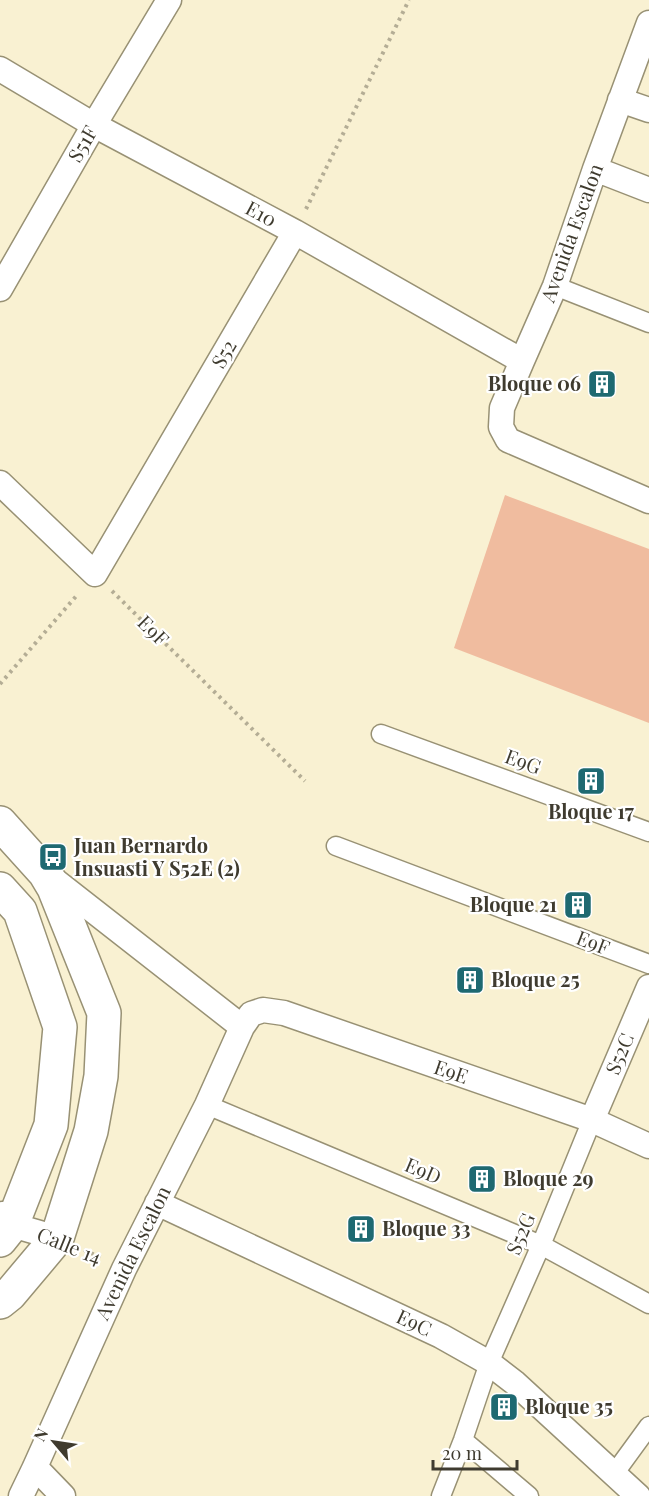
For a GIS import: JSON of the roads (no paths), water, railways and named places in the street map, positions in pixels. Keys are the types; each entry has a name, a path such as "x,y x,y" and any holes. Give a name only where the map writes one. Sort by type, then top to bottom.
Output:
{"main road":[{"path":"0,823 45,873 54,888 104,1013 101,1076 91,1131 57,1238 10,1294 0,1302"},
{"path":"0,889 20,912 60,1027 51,1125 4,1226"}],"street":[{"name":"S51F","path":"0,289 94,124 169,0"},
{"name":"Avenida Escalon","path":"649,23 555,286 502,408 501,427 507,440 649,501"},
{"name":"E10","path":"0,69 94,124 295,232 522,361"},
{"path":"620,100 649,110"},
{"path":"595,169 649,190"},
{"name":"S52","path":"0,483 95,574 295,232"},
{"path":"555,286 649,323"},
{"name":"E9G","path":"381,734 649,832"},
{"name":"E9F","path":"336,846 649,964"},
{"path":"45,873 247,1020"},
{"name":"S52C","path":"591,1120 649,987"},
{"name":"E9E","path":"247,1020 263,1010 284,1013 591,1120 649,1146"},
{"name":"Avenida Escalon","path":"21,1496 124,1269 247,1020"},
{"name":"E9D","path":"207,1105 542,1245 649,1304"},
{"name":"S52G","path":"489,1363 542,1245 591,1120"},
{"name":"E9C","path":"157,1203 441,1336 489,1363 515,1383 638,1496"},
{"name":"Calle 14","path":"4,1226 57,1238"},
{"path":"441,1496 489,1363"},
{"path":"614,1474 649,1426"},
{"path":"463,1440 529,1496"},
{"path":"35,1467 63,1496"}],"place":[{"name":"Bloque 06","path":"602,384"},
{"name":"Bloque 17","path":"591,781"},
{"name":"Juan Bernardo Insuasti Y S52E (2)","path":"53,857"},
{"name":"Bloque 21","path":"578,905"},
{"name":"Bloque 25","path":"470,980"},
{"name":"Bloque 29","path":"482,1179"},
{"name":"Bloque 33","path":"361,1229"},
{"name":"Bloque 35","path":"504,1407"}]}
